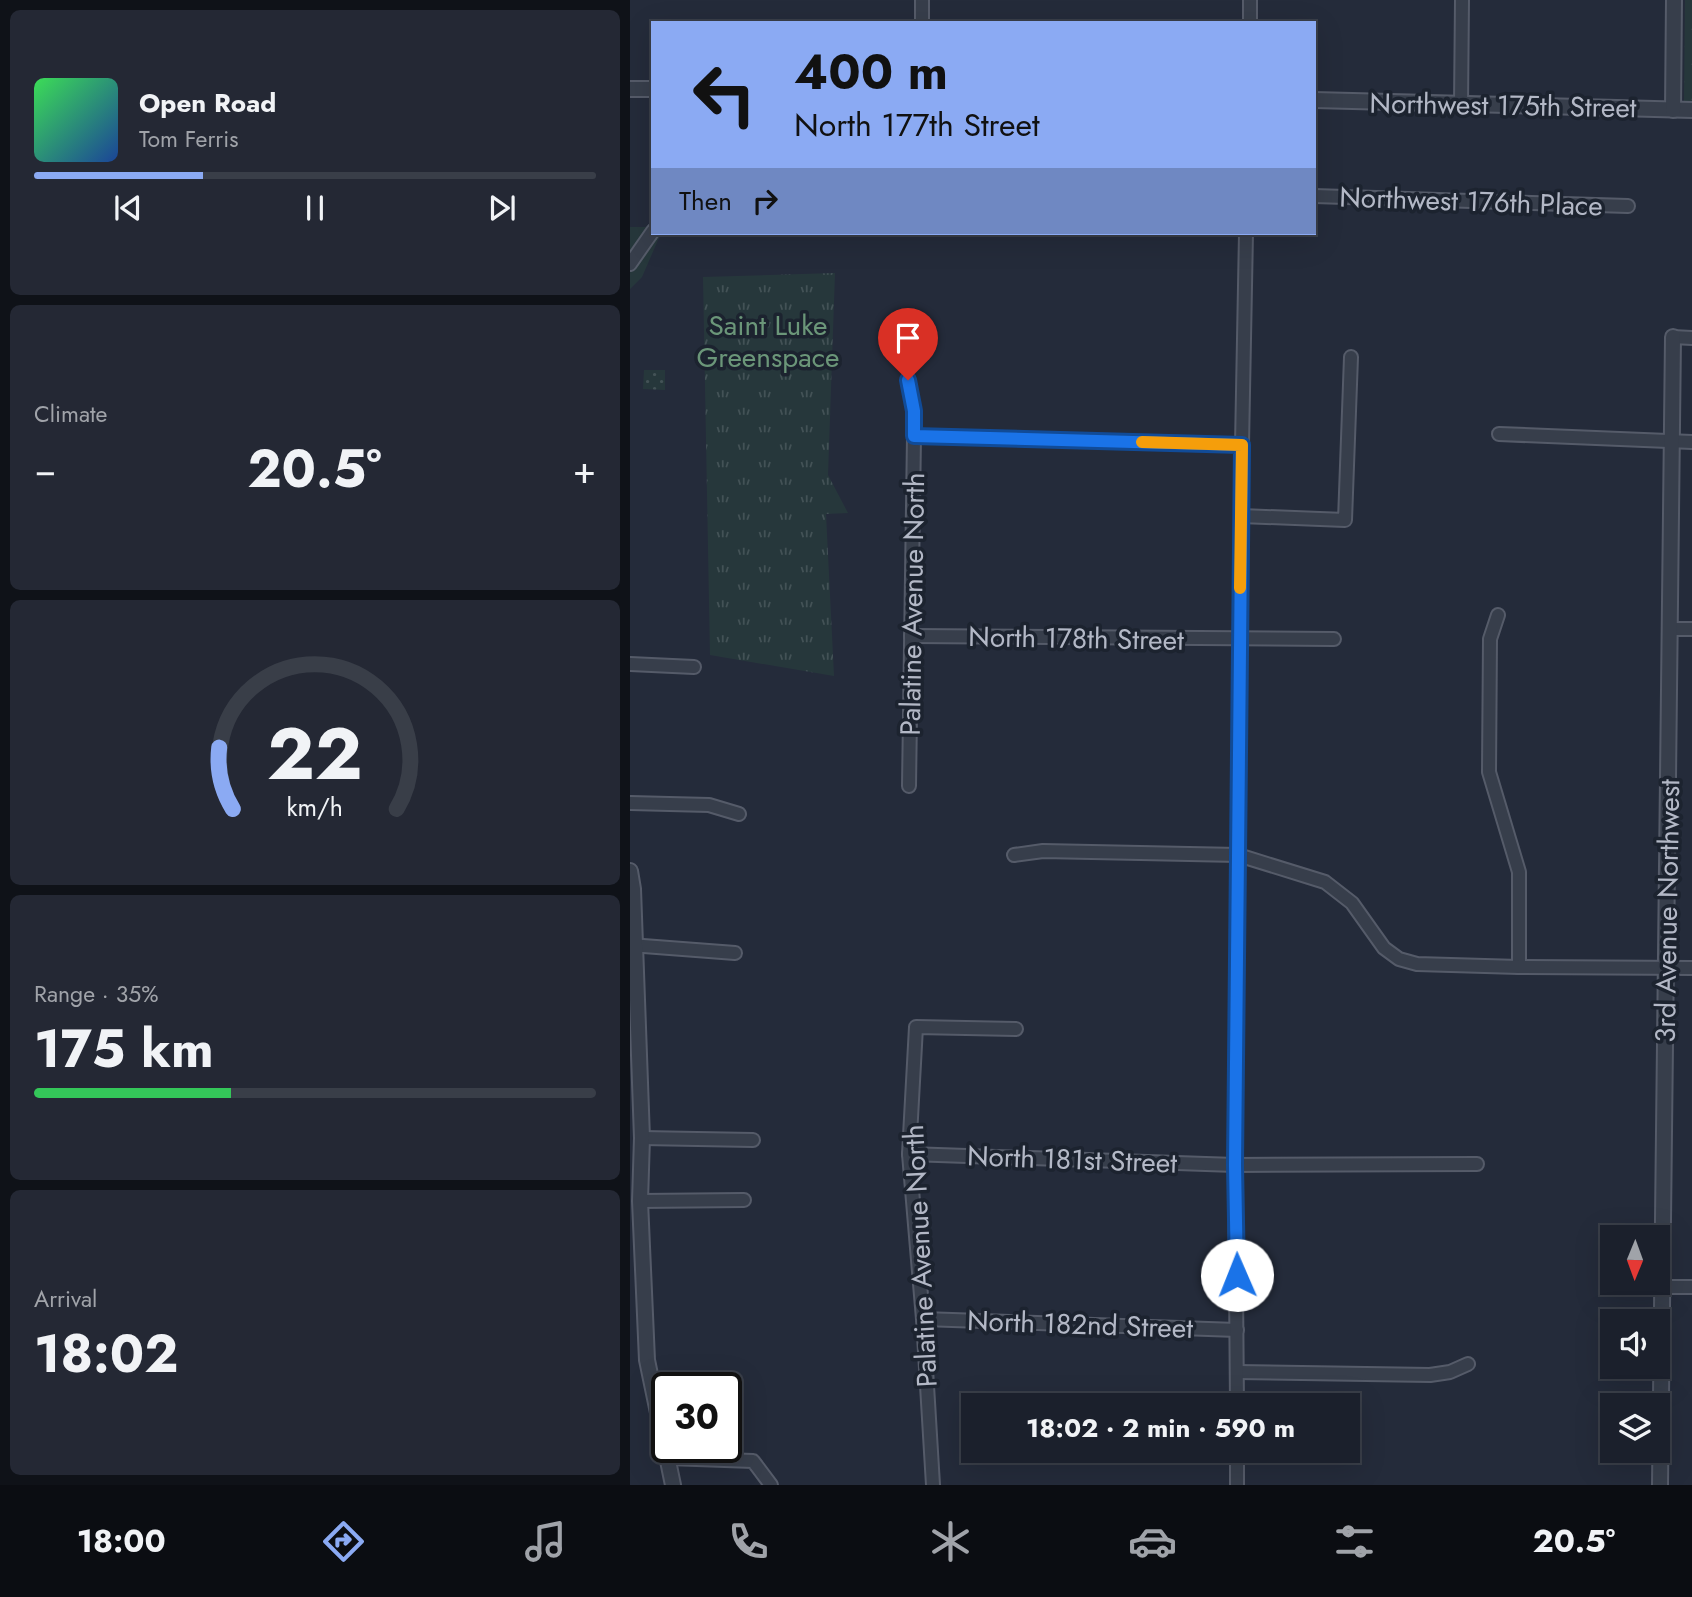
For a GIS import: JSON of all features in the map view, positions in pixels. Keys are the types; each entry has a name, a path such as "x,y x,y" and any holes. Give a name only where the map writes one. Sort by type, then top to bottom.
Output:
{"street":[{"path":"922,0 922,21"},
{"path":"1250,0 1250,21"},
{"path":"1461,105 1462,0"},
{"path":"1673,110 1674,0"},
{"path":"630,89 651,89"},
{"name":"Northwest 175th Street","path":"1316,100 1692,110"},
{"name":"Northwest 176th Place","path":"1316,196 1628,206"},
{"path":"630,264 651,234"},
{"path":"1237,1393 1235,1165 1246,235"},
{"path":"1674,337 1692,338"},
{"name":"3rd Avenue Northwest","path":"1664,1225 1674,337"},
{"path":"1241,516 1345,520 1351,357"},
{"name":"Palatine Avenue North","path":"908,380 914,411 909,786"},
{"path":"1499,434 1692,442"},
{"path":"914,436 1242,445"},
{"path":"1498,615 1490,639 1489,772 1519,872 1520,967"},
{"path":"1670,629 1692,629"},
{"name":"North 178th Street","path":"911,636 1334,639"},
{"path":"630,664 694,667"},
{"path":"630,803 709,805 740,814"},
{"path":"1014,855 1043,851 1238,855 1325,882 1352,903 1384,948 1399,959 1417,964 1692,968"},
{"path":"630,871 633,889 634,1086 642,1138 640,1201 647,1360 651,1379"},
{"path":"632,945 734,953"},
{"name":"Palatine Avenue North","path":"933,1485 909,1154 916,1027 1016,1029"},
{"path":"642,1138 753,1140"},
{"name":"North 181st Street","path":"909,1154 1235,1165 1477,1164"},
{"path":"640,1201 744,1200"},
{"path":"1670,1287 1692,1287"},
{"name":"3rd Avenue Northwest","path":"1660,1485 1663,1295"},
{"name":"North 182nd Street","path":"923,1319 1237,1330"},
{"path":"1237,1372 1430,1375 1450,1372 1468,1364"},
{"path":"742,1461 753,1461 771,1485"},
{"path":"669,1463 673,1485"},
{"path":"1237,1463 1237,1485"}],"green space":[{"path":"1685,0 1692,0 1692,104 1684,103"},
{"path":"630,227 651,227 651,235 660,235 642,277 630,289"},
{"name":"Saint Luke Greenspace","path":"835,273 828,475 848,513 826,514 834,676 710,655 703,277"},
{"path":"644,370 665,370 665,390 643,389"}],"slow traffic":[{"path":"1142,442 1242,445 1240,588"}],"route":[{"path":"908,380 914,411 914,436 1242,445 1235,1165 1237,1275"}]}
